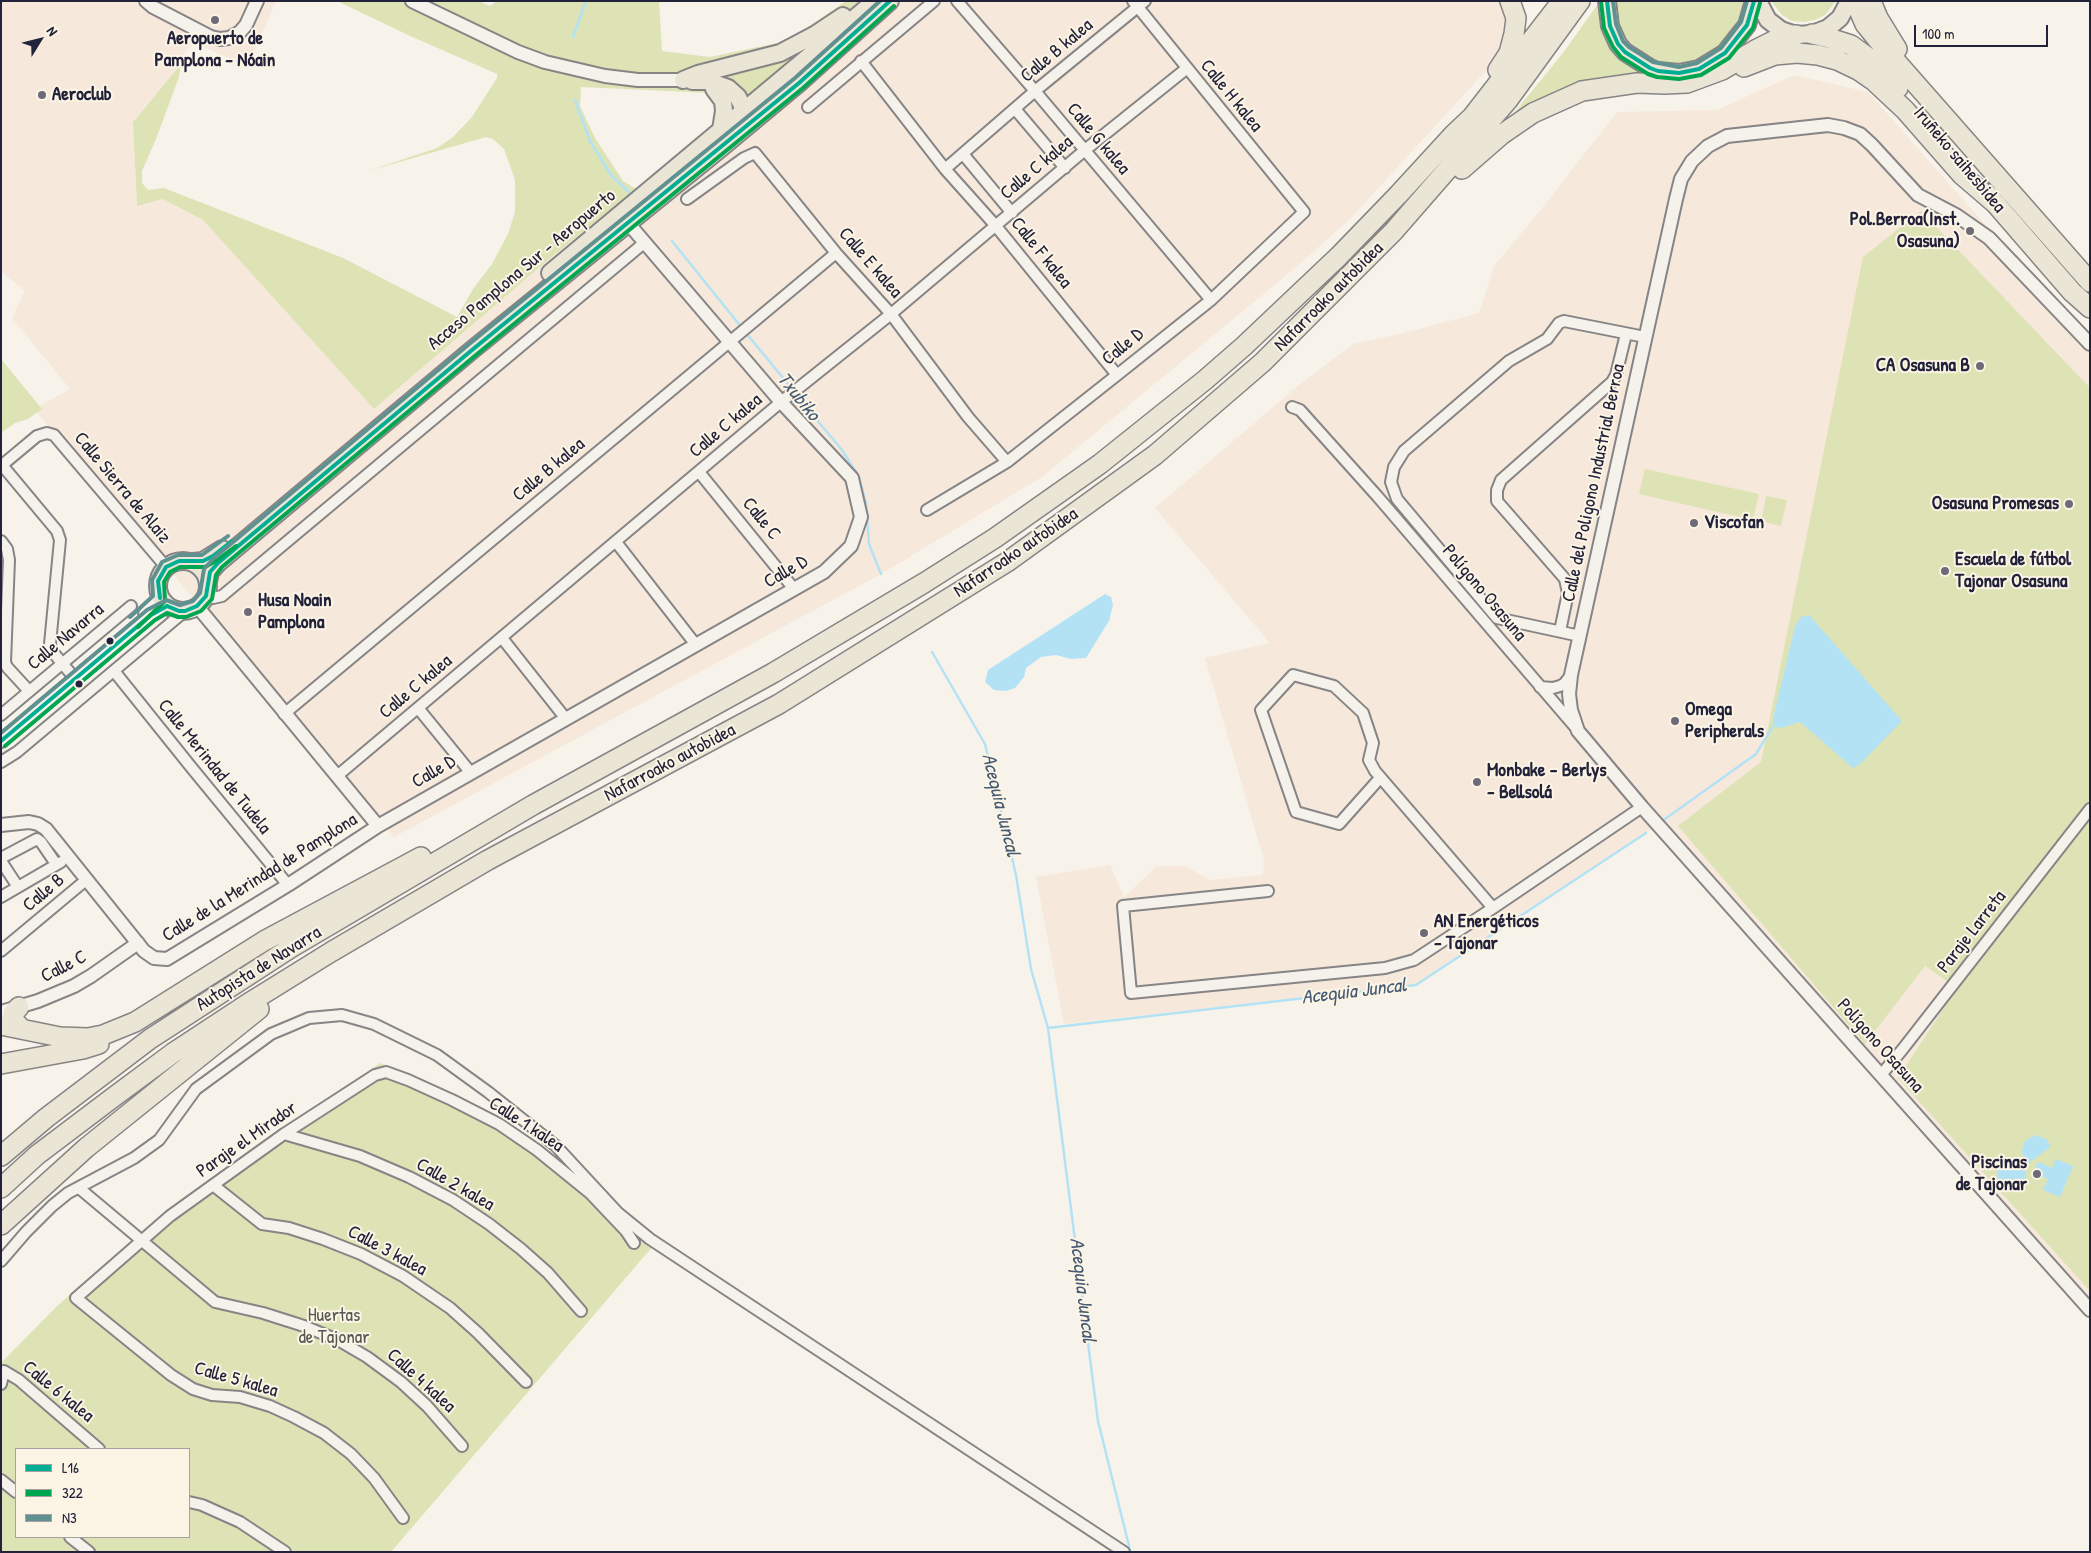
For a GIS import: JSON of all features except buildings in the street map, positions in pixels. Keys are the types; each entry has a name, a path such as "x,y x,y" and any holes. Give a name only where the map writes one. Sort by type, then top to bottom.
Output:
{"highway":[{"path":"690,81 698,74 780,53 816,34 863,1"},
{"name":"Acceso Pamplona Sur - Aeropuerto","path":"193,562 204,561 213,556 875,1"},
{"name":"Acceso Pamplona Sur - Aeropuerto","path":"199,599 210,572 218,563 480,344 799,83 890,1"},
{"path":"1454,134 1465,110 1509,53 1516,18 1510,1"},
{"name":"Nafarroako autobidea","path":"533,805 773,673 916,588 995,538 1100,464 1205,380 1258,333 1339,256 1472,117 1562,1"},
{"name":"Nafarroako autobidea","path":"331,952 488,860 779,704 1007,562 1155,455 1263,362 1393,232 1508,100 1580,1"},
{"path":"1607,1 1610,26 1618,44 1625,52 1650,68 1679,73 1699,69 1725,53 1747,24 1756,1"},
{"path":"1756,1 1768,20 1781,30 1804,34"},
{"path":"1155,455 1197,430 1264,375 1365,277 1468,162 1501,135 1533,113 1582,91 1637,83 1676,84 1698,80 1722,70 1757,48 1781,37 1828,28 1840,18 1849,1"},
{"name":"Iruñeko saihesbidea","path":"1855,1 1863,19 1874,36 2090,282"},
{"path":"1871,1 1894,45 1956,121 1979,157"},
{"name":"Iruñeko saihesbidea","path":"1804,34 1826,37 1851,45 1870,59 1895,84 2072,292 2090,308"},
{"path":"1612,87 1669,90 1694,87 1775,55 1797,53 1818,55 1837,60 1858,70 1874,81 1905,110 1962,175 1997,205"},
{"path":"690,81 714,89 744,110 758,108 780,90 799,83"},
{"path":"690,81 708,81 728,88 738,97 745,116 742,122 727,135 721,148"},
{"path":"714,89 722,101 724,111 721,130"},
{"path":"2026,239 2043,270 2090,319"},
{"path":"179,561 193,562 205,574 199,599 179,611 164,602 158,581 166,567 179,561"},
{"path":"1,1025 60,1037 88,1038 103,1035 135,1022 264,941 489,821 533,805"},
{"name":"Autopista de Navarra","path":"1,1156 46,1118 150,1039 292,946 533,805"},
{"path":"1,1064 83,1049 107,1041 136,1027 169,1007 262,948 281,933"},
{"path":"1,1225 86,1148 331,952"},
{"name":"Autopista de Navarra","path":"1,1188 45,1149 174,1053 252,1001 331,952"},
{"path":"10,1010 13,1014 13,1020 21,1028"}],"street":[{"path":"146,1 211,37 220,39 229,38 240,32 246,25 258,1"},
{"path":"412,1 518,52 545,62 604,76 638,80 690,81"},
{"path":"808,107 934,1"},
{"name":"Calle G kalea","path":"957,1 1211,300"},
{"name":"Calle B kalea","path":"945,169 1138,3"},
{"name":"Calle H kalea","path":"1138,3 1186,69 1304,212"},
{"name":"Calle F kalea","path":"861,61 945,169 995,225 1117,375"},
{"name":"Calle C kalea","path":"337,776 781,402 891,314 1085,150 1186,69"},
{"name":"Calle B kalea","path":"1015,109 1065,168"},
{"name":"Calle del Poligono Industrial Berroa","path":"1578,731 1571,710 1569,694 1572,675 1645,338 1681,179 1692,161 1708,146 1727,136 1828,125 1860,134 1918,195 1956,215 1989,238 2090,344"},
{"name":"Calle E kalea","path":"687,199 744,158 755,153 836,252 891,314 968,417 1007,462"},
{"path":"963,154 1012,213"},
{"name":"Calle D","path":"927,510 1007,462 1211,300 1304,212"},
{"name":"Calle D","path":"378,826 824,572 851,546 861,518 852,478 781,402 735,338 644,243 628,223"},
{"path":"1,762 17,752 199,599 222,596 644,243"},
{"name":"Calle B kalea","path":"284,714 836,252"},
{"path":"1580,636 1497,618 1397,498 1392,482 1394,467 1404,451 1509,360 1547,339 1559,323 1564,321 1645,338"},
{"name":"Calle del Poligono Industrial Berroa","path":"1560,631 1568,593 1565,579 1497,501 1497,490 1501,480 1612,382 1616,375 1626,334"},
{"name":"Polígono Osasuna","path":"1292,407 1300,410 1378,497 1642,807 2090,1310"},
{"name":"Calle Sierra de Alaiz","path":"2,466 38,436 47,433 54,435 166,567"},
{"path":"2,466 57,531 60,540 50,644 51,650 72,675"},
{"name":"Calle C","path":"698,472 794,589"},
{"path":"1,541 7,549 9,560 5,662 7,667 29,691"},
{"path":"616,542 696,645"},
{"name":"Calle de la Merindad de Pamplona","path":"1,825 29,822 38,824 46,829 144,951 154,958 163,960 171,958 378,826 284,714 199,599"},
{"path":"1,735 148,611 164,602"},
{"path":"1,741 164,602"},
{"name":"Calle Navarra","path":"1,715 131,606"},
{"path":"502,638 566,719"},
{"name":"Calle Merindad de Tudela","path":"114,671 288,885"},
{"path":"1380,778 1339,824 1296,812 1261,710 1293,675 1334,686 1363,713 1373,743 1369,760 1380,778 1493,908"},
{"path":"1540,687 1553,688 1560,686 1572,675"},
{"path":"418,708 471,773"},
{"path":"1268,891 1123,906 1131,993 1386,968 1414,960 1642,807"},
{"name":"Paraje Larreta","path":"1881,1075 2090,809"},
{"path":"18,887 1,861 3,857 37,840 41,842 56,864"},
{"path":"1,897 68,857"},
{"name":"Calle B","path":"1,951 86,880"},
{"name":"Calle C","path":"10,1010 38,1001 83,981 138,943"},
{"path":"1,1261 52,1206 68,1193 134,1158 159,1140 196,1090 271,1034 309,1018 342,1014 374,1024 438,1055 556,1146 624,1220 650,1239 1112,1549 1124,1552"},
{"name":"Calle 1 kalea","path":"375,1075 386,1072 408,1080 499,1124 582,1186 626,1231 634,1243"},
{"name":"Paraje el Mirador","path":"76,1298 142,1240 213,1184 284,1134 375,1075"},
{"name":"Calle 2 kalea","path":"284,1134 360,1156 409,1177 453,1200 489,1224 521,1249 548,1273 581,1311"},
{"name":"Calle 3 kalea","path":"213,1184 262,1224 289,1228 323,1239 361,1254 403,1276 450,1308 478,1333 526,1382"},
{"path":"79,1188 142,1240"},
{"name":"Calle 4 kalea","path":"142,1240 215,1302 263,1313 304,1326 338,1340 367,1357 402,1382 427,1406 462,1446"},
{"name":"Calle 5 kalea","path":"76,1298 170,1376 193,1389 212,1395 240,1398 270,1406 294,1416 324,1433 351,1454 374,1478 403,1518"},
{"name":"Calle 6 kalea","path":"1,1384 4,1371 19,1380 98,1448"},
{"path":"1,1480 15,1491"},
{"path":"190,1502 202,1505 240,1522 285,1552"},
{"path":"71,1538 88,1552"}],"shaded area":[{"path":"1,1 276,1 247,67 202,46 194,45 189,47 183,55 181,64 133,121 137,205 163,199 203,220 374,409 548,260 748,99 860,1 1505,1 1511,20 1504,51 1350,219 1295,268 1042,477 881,574 394,837 34,409 70,389 12,318 25,291 1,271"},
{"path":"1794,75 1868,92 2090,343 2090,1308 1652,829 1416,985 1064,1024 1036,877 1110,865 1124,897 1157,866 1186,866 1209,880 1263,875 1264,860 1205,658 1270,643 1155,508 1299,385 1353,344 1404,333 1479,313 1494,266 1617,112 1717,110"}],"green space":[{"path":"337,1 479,1 490,6 497,1 659,1 662,51 710,57 787,41 846,1 860,1 717,124 716,103 710,93 581,87 580,106 595,138 623,181 636,189 548,260 374,409 203,220 163,199 137,206 133,122 181,64 179,77 142,171 142,183 148,190 164,188 343,258 457,317 473,289 492,264 508,234 515,212 515,180 504,149 493,139 486,137 368,171 437,148 453,137 472,117 497,78 497,74"},
{"path":"1600,1 1626,61 1644,75 1505,124 1563,53"},
{"path":"1616,1 1743,1 1743,11 1722,45 1690,65 1672,67 1654,63 1634,50 1619,30"},
{"path":"1771,1 1836,1 1825,15 1815,20 1804,22 1792,21 1782,15"},
{"name":"Escuela de fútbol Tajonar Osasuna","path":"1921,211 2090,388 2090,1291 1898,1078 1957,988 1925,966 1865,1044 1678,826 1761,762 1863,257"},
{"path":"1,359 42,409 28,419 15,423 1,433"},
{"path":"1645,469 1759,494 1753,520 1639,494"},
{"path":"1766,496 1787,500 1781,526 1761,521"},
{"name":"Huertas de Tajonar","path":"380,1063 455,1096 526,1138 653,1246 391,1552 1,1552 1,1363 56,1307 162,1215"}],"water":[{"path":"1105,594 1111,597 1113,605 1109,621 1086,658 1071,659 1056,655 1041,657 1026,668 1024,677 1015,688 1006,691 994,690 985,682 988,670"},
{"path":"1809,615 1902,721 1860,764 1853,768 1800,722 1780,728 1773,726 1773,718 1795,626 1801,617"},
{"path":"2035,1135 2046,1139 2050,1145 2049,1148 2030,1162 2026,1172 2026,1183 2022,1189 2016,1191 2004,1188 1998,1179 1998,1169 2005,1161 2010,1163 2021,1161 2025,1141"},
{"path":"2056,1159 2073,1166 2060,1197 2043,1190 2048,1179 2033,1173 2038,1162 2052,1168"}],"waterway":[{"name":"Txubiko","path":"573,37 586,1"},
{"name":"Txubiko","path":"575,100 590,141 611,175 630,193"},
{"name":"Txubiko","path":"672,241 742,328"},
{"name":"Txubiko","path":"746,333 793,390"},
{"name":"Txubiko","path":"796,395 842,450 859,477 866,503 869,544 881,574"},
{"name":"Acequia Juncal","path":"932,652 985,744 1016,875 1031,969 1048,1028 1098,1421 1130,1550"},
{"name":"Acequia Juncal","path":"1665,819 1756,754 1773,726"},
{"name":"Acequia Juncal","path":"1048,1028 1416,985 1646,833"}],"transit line":[{"name":"N3","path":"1,733 147,610 166,600 180,605 193,601 200,593 204,569 214,558 468,345 795,78 880,1"},
{"name":"L16","path":"167,606 179,611 185,611 197,606 206,596 210,572 218,563 472,350 799,83 890,1"},
{"name":"L16","path":"1607,1 1610,26 1618,44 1625,52 1650,68 1658,71 1679,73 1699,69 1725,53 1747,25 1754,1"},
{"name":"N3","path":"1613,1 1616,24 1623,41 1653,62 1679,67 1697,63 1721,48 1741,22 1747,1"},
{"name":"322","path":"1601,2 1604,28 1613,47 1621,57 1648,74 1657,77 1679,79 1701,75 1729,58 1753,28 1760,3"},
{"name":"322","path":"5,746 155,620 167,613 178,617 186,617 201,611 212,599 216,575 222,567 476,355 803,88 894,6"},
{"name":"N3","path":"130,617 153,596 152,580 162,562 178,555 202,555 228,536"},
{"name":"L16","path":"160,598 158,581 166,567 179,561 203,561 213,556 232,541"},
{"name":"322","path":"138,627 165,601 164,582 170,572 180,567 205,567 236,546"},
{"name":"L16","path":"1,741 151,615 167,606"}],"place":[{"name":"Aeropuerto de Pamplona - Nóain","path":"215,20"},
{"name":"Aeroclub","path":"42,95"},
{"name":"Pol.Berroa(Inst. Osasuna)","path":"1970,231"},
{"name":"CA Osasuna B","path":"1980,366"},
{"name":"Osasuna Promesas","path":"2069,504"},
{"name":"Viscofan","path":"1694,523"},
{"name":"Escuela de fútbol Tajonar Osasuna","path":"1945,571"},
{"name":"Husa Noain Pamplona","path":"248,612"},
{"name":"Omega Peripherals","path":"1675,721"},
{"name":"Monbake - Berlys - Bellsolá","path":"1477,782"},
{"name":"AN Energéticos - Tajonar","path":"1424,933"},
{"name":"Piscinas de Tajonar","path":"2037,1174"}]}
